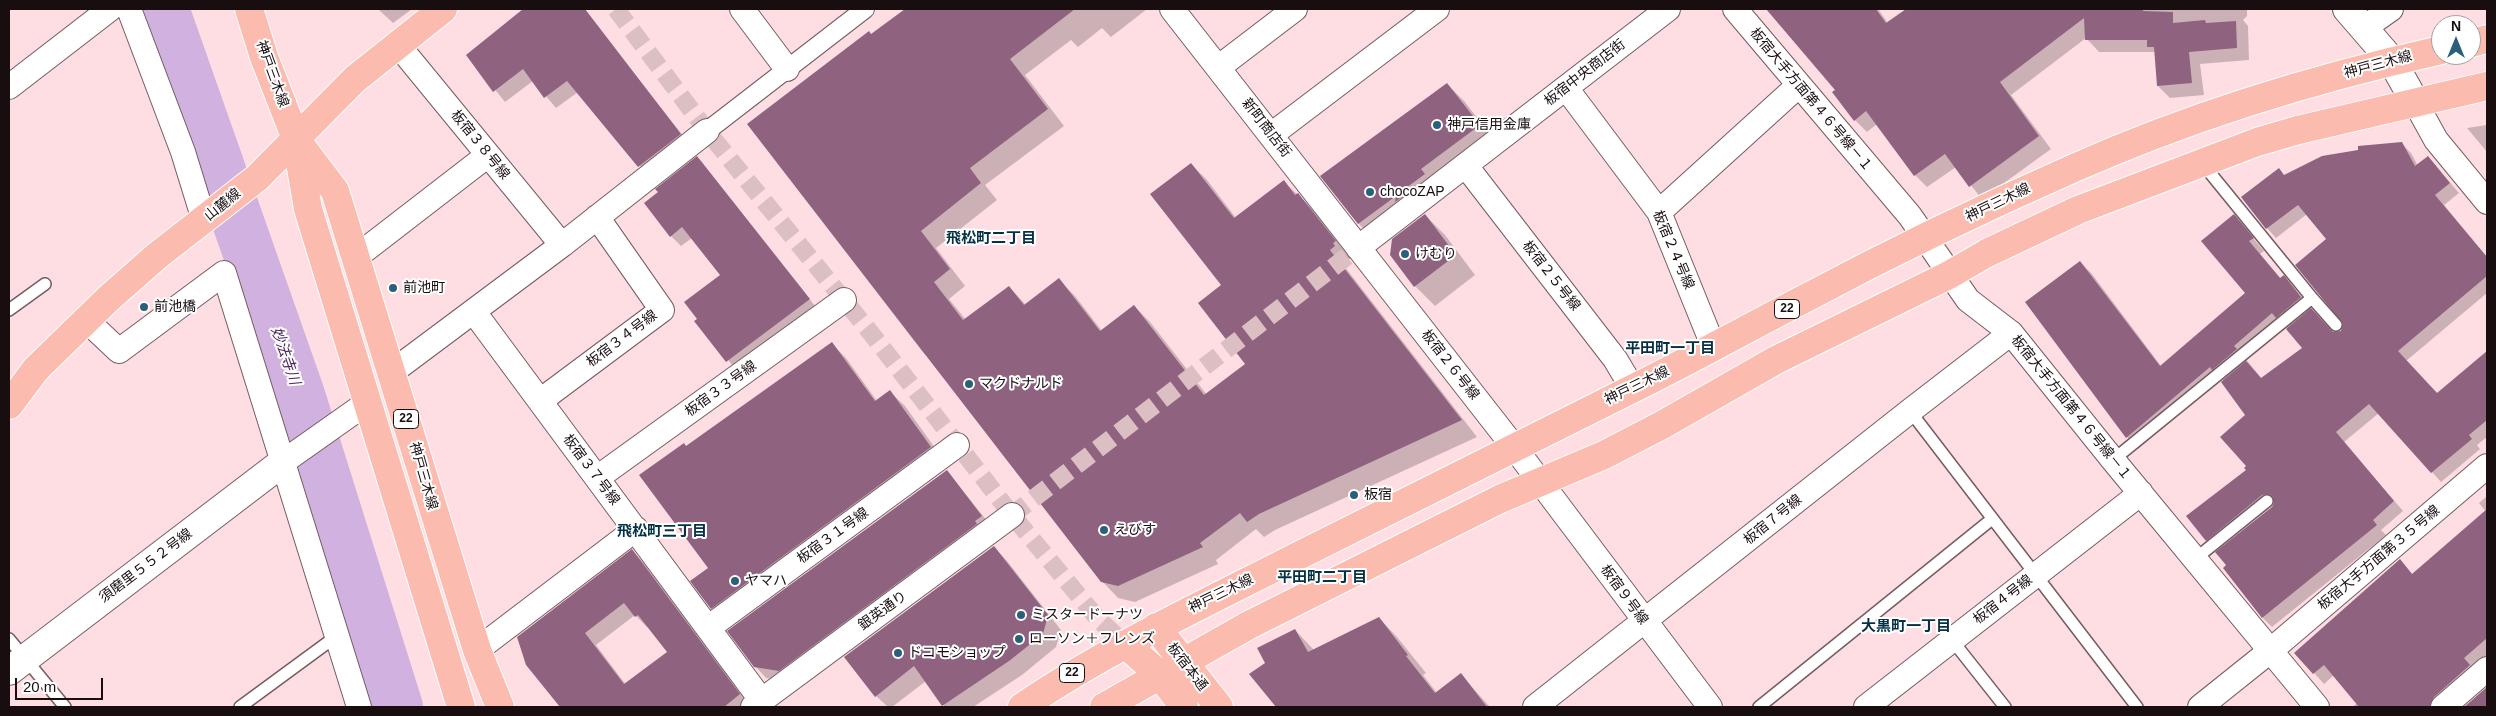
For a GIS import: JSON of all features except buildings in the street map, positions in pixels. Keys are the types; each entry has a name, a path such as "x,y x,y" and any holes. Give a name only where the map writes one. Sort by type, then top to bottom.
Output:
{"main road":[{"name":"神戸三木線","path":"249,9 264,57 296,139 308,208 461,707"},
{"name":"山麓線","path":"9,405 36,370 86,320 158,255 208,217 266,168 355,80 443,9"},
{"name":"神戸三木線","path":"1022,707 1070,674 1156,627 1714,348 1801,300 1924,238 2078,166 2158,134 2282,91 2431,52"},
{"path":"1104,707 1249,625 1500,500 1604,454 1776,360 1949,275 1987,253 2078,210 2202,163 2307,127 2487,86"},
{"name":"神戸三木線","path":"296,139 335,191 477,650 500,707"},
{"name":"板宿本通","path":"1156,627 1218,707"},
{"name":"板宿本通","path":"1125,644 1160,675 1184,707"}],"street":[{"path":"9,87 110,9"},
{"path":"129,9 208,217"},
{"path":"742,9 787,69"},
{"path":"392,372 562,245 865,9"},
{"name":"新町商店街","path":"1172,9 1358,248"},
{"path":"1219,67 1295,9"},
{"path":"1271,135 1437,9"},
{"name":"板宿中央商店街","path":"1358,248 1668,9"},
{"name":"板宿大手方面第４６号線－１","path":"1735,9 1910,216 1968,300 2011,333 2317,707"},
{"path":"2391,9 2356,18 2392,61 2436,140 2487,202"},
{"name":"板宿３８号線","path":"398,45 562,245"},
{"path":"1659,212 1798,85"},
{"name":"板宿２４号線","path":"1566,88 1659,212 1714,348"},
{"path":"356,257 488,155"},
{"name":"板宿２５号線","path":"1466,166 1615,359 1633,389"},
{"name":"板宿３４号線","path":"540,401 662,310 597,217"},
{"name":"板宿２６号線","path":"1358,248 1540,482"},
{"path":"86,320 119,351 224,273 290,456 359,707"},
{"name":"板宿３３号線","path":"597,478 844,300"},
{"name":"板宿３７号線","path":"474,312 708,628 758,704"},
{"name":"板宿７号線","path":"1535,707 1644,623 1910,410 2011,333"},
{"path":"290,456 368,402"},
{"name":"板宿３１号線","path":"708,628 957,445"},
{"name":"須磨里５５２号線","path":"14,656 290,456"},
{"name":"板宿大手方面第３５号線","path":"2200,707 2270,651 2487,466"},
{"name":"板宿９号線","path":"1540,482 1644,623 1710,707"},
{"name":"板宿４号線","path":"1866,707 2141,493"},
{"name":"銀英通り","path":"758,704 1012,515"},
{"path":"477,650 636,529"},
{"path":"2443,707 2487,669"}],"lane":[{"path":"2202,163 2312,298 2336,324"},
{"path":"9,310 45,284"},
{"path":"2113,460 2312,298"},
{"path":"1910,410 2137,707"},
{"path":"2195,559 2267,501"},
{"path":"1760,707 1992,519"},
{"path":"240,707 338,635"},
{"path":"1952,640 2005,707"},
{"path":"14,656 65,707"}],"waterway":[{"name":"妙法寺川","path":"163,9 299,395 397,707"}],"tunnel":[{"path":"616,9 707,131 874,337 1012,515 1098,619 1125,644"},
{"path":"1012,515 1358,248"}],"place":[{"name":"神戸信用金庫","path":"1437,125"},
{"name":"chocoZAP","path":"1370,192"},
{"name":"けむり","path":"1405,254"},
{"name":"前池町","path":"393,288"},
{"name":"前池橋","path":"144,307"},
{"name":"マクドナルド","path":"969,384"},
{"name":"板宿","path":"1354,495"},
{"name":"えびす","path":"1104,530"},
{"name":"ヤマハ","path":"735,581"},
{"name":"ミスタードーナツ","path":"1021,615"},
{"name":"ローソン＋フレンズ","path":"1019,639"},
{"name":"ドコモショップ","path":"898,653"}],"district":[{"name":"飛松町二丁目","path":"991,239"},
{"name":"平田町一丁目","path":"1670,349"},
{"name":"飛松町三丁目","path":"662,532"},
{"name":"平田町二丁目","path":"1322,578"},
{"name":"大黒町一丁目","path":"1906,627"}]}
